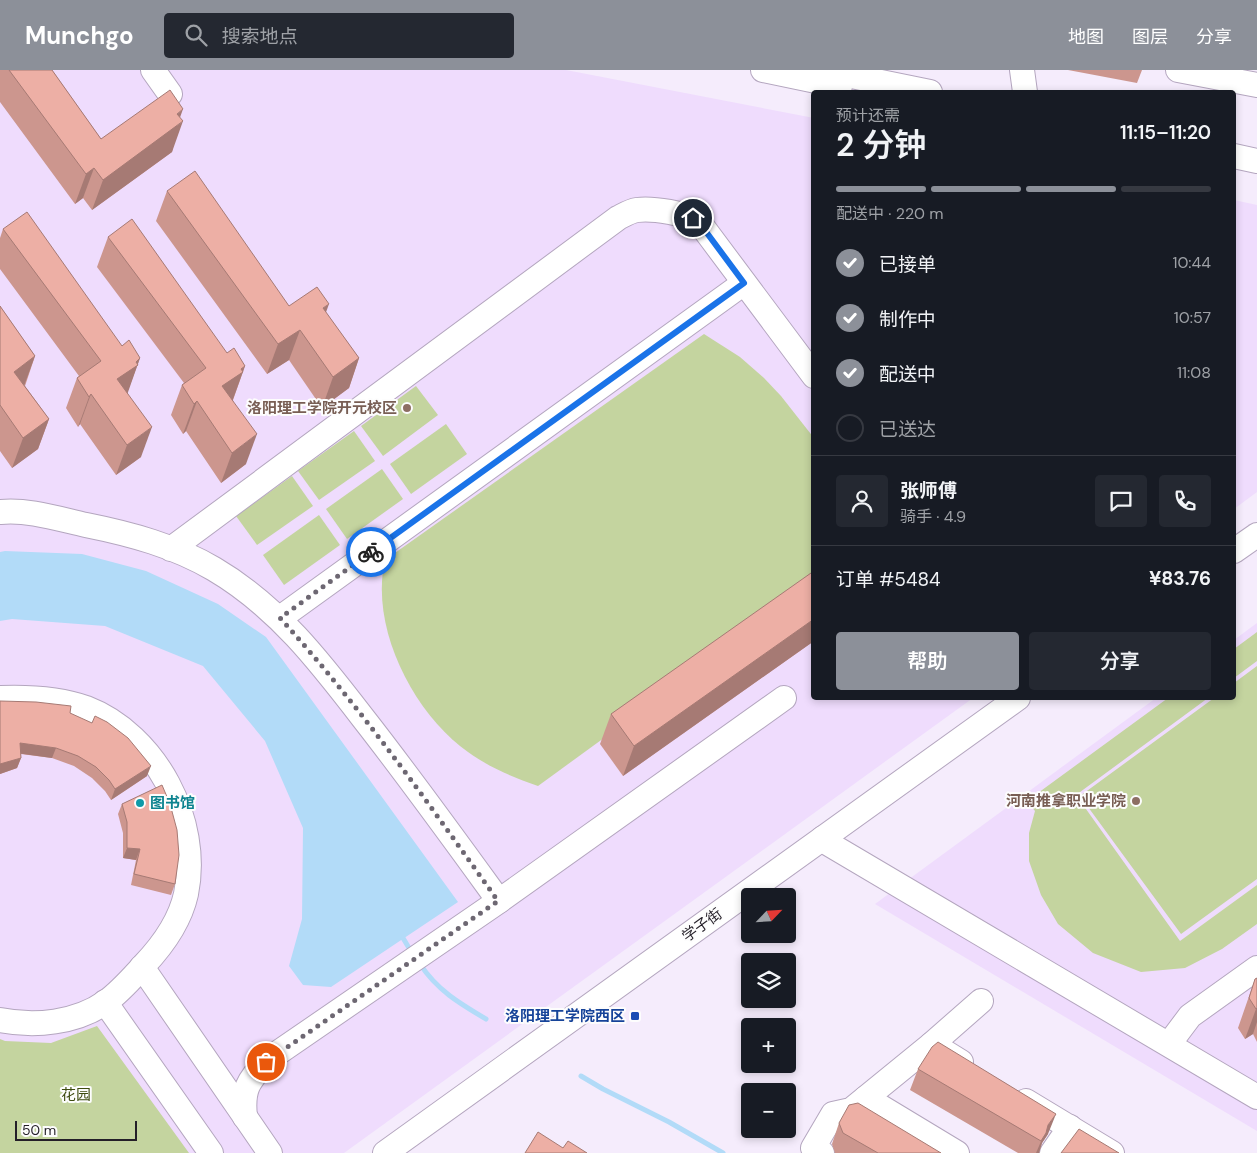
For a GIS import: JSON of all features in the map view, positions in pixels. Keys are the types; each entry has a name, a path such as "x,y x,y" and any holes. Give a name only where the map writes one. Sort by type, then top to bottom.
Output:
{"street":[{"path":"153,70 170,94"},
{"path":"763,70 860,90"},
{"path":"822,70 920,90"},
{"path":"1022,70 1025,90"},
{"path":"1178,70 1257,85"},
{"path":"1236,156 1257,160"},
{"path":"1236,168 1257,173"},
{"path":"172,549 618,218 629,212 645,210 682,214 693,218 704,229 811,372"},
{"path":"280,618 744,283"},
{"path":"0,512 7,511 38,515 109,529 150,540 214,569 255,597 280,618 315,656 406,773 498,901"},
{"path":"1236,541 1257,526"},
{"path":"1236,551 1257,535"},
{"path":"0,698 43,699 85,708 118,724 132,735 166,780 179,808 187,848 186,894 182,908 164,941 142,967 105,1002 82,1014 55,1021 21,1024 0,1020"},
{"path":"245,1117 243,1100 248,1083 266,1062 498,901 784,698"},
{"name":"学子街","path":"766,888 1015,700"},
{"name":"学子街","path":"385,1153 826,841 1029,700"},
{"path":"826,841 1257,1097"},
{"name":"学子街","path":"397,1153 741,907"},
{"path":"142,967 270,1153"},
{"path":"1169,1044 1190,1016 1257,968"},
{"path":"822,1153 813,1148 833,1114 851,1110 981,1001"},
{"path":"105,1002 211,1153"},
{"path":"932,1044 981,1073"},
{"path":"1005,1088 1112,1153"},
{"path":"866,1098 957,1153"},
{"path":"1052,1153 1070,1127"}],"shaded area":[{"name":"洛阳理工学院开元校区","path":"0,70 566,70 811,117 811,700 970,700 344,1153 0,1153"},
{"path":"1236,200 1257,205 1257,492 1236,508"},
{"name":"河南推拿职业学院","path":"1257,623 1257,1131 875,904 1153,700 1236,700 1236,639"}],"green space":[{"path":"704,334 740,357 764,378 811,434 811,587 538,786 507,774 478,759 460,746 425,709 410,687 389,637 383,611 382,585 385,560"},
{"path":"416,386 438,415 383,456 361,426"},
{"path":"446,424 467,454 411,494 390,464"},
{"path":"354,431 375,461 319,500 298,471"},
{"path":"382,469 403,499 347,539 326,509"},
{"path":"292,476 313,506 257,545 236,516"},
{"path":"319,515 340,545 284,585 263,555"},
{"path":"1257,632 1257,661 1236,677 1236,648"},
{"path":"1257,666 1257,879 1181,934 1080,796 1211,700 1236,700 1236,682"},
{"path":"1165,700 1205,700 1076,795 1180,941 1257,885 1257,924 1222,949 1185,968 1141,972 1093,953 1058,924 1041,895 1029,861 1029,833 1035,811 1027,801"},
{"name":"花园","path":"97,1026 189,1153 0,1153 0,1039 5,1041 51,1043"}],"water":[{"path":"0,552 82,554 146,571 218,604 266,637 458,902 331,987 303,985 289,966 302,919 303,828 265,741 203,666 105,626 12,619 0,621"}],"building":[{"path":"9,70 52,70 101,139 170,90 183,109 177,114 183,121 103,180 94,168 86,174"},
{"path":"195,171 289,306 317,287 329,304 323,308 359,358 333,377 300,330 278,344 167,191"},
{"path":"27,212 122,346 129,340 140,358 136,362 138,365 117,379 152,427 127,445 91,394 89,397 77,378 101,361 3,229"},
{"path":"132,219 227,353 234,348 245,366 241,369 243,372 222,386 257,434 232,453 197,401 194,404 182,385 206,368 108,237"},
{"path":"0,306 35,356 14,372 49,419 23,438 0,405"},
{"path":"811,573 811,621 634,746 611,714"},
{"path":"0,701 36,702 71,706 70,713 92,723 95,716 107,722 128,738 151,766 115,789 96,767 78,756 56,748 20,743 21,758 0,764"},
{"path":"162,785 170,804 177,830 179,855 175,884 134,874 140,849 127,848 127,822 122,804"},
{"path":"1257,978 1257,1008 1256,1009 1249,998"},
{"path":"938,1042 1056,1114 1048,1125 1041,1141 918,1069 932,1047"},
{"path":"858,1103 941,1153 878,1153 843,1133 839,1123 849,1105"},
{"path":"1079,1129 1119,1153 1061,1153"},
{"path":"538,1132 563,1148 568,1141 587,1153 525,1153"}],"waterway":[{"path":"403,938 412,953"},
{"path":"420,964 441,989 486,1019"},
{"path":"581,1076 669,1122 723,1153"}],"way so far":[{"path":"266,1062 498,901 406,773 315,656 280,618 371,552"}],"place":[{"name":"洛阳理工学院开元校区","path":"407,408"},
{"name":"河南推拿职业学院","path":"1136,801"},
{"name":"图书馆","path":"140,803"},
{"name":"洛阳理工学院西区","path":"635,1016"}],"route":[{"path":"371,552 744,283 704,229 693,218"}]}
